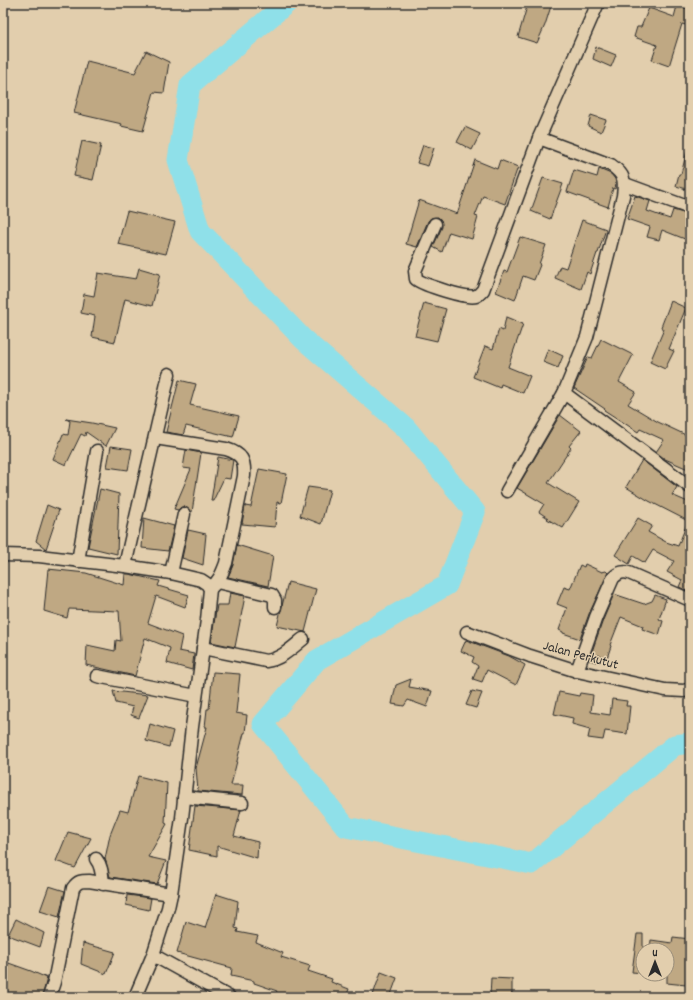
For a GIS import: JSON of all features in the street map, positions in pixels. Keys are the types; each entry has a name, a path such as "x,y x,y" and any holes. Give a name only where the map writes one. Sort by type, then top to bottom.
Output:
{"street":[{"path":"435,224 415,271 416,279 423,284 469,297 478,296 483,290 539,138 598,3"},
{"path":"507,492 564,393 587,337 623,196 623,177 619,170 611,165 539,138"},
{"path":"624,184 690,208"},
{"path":"125,566 140,493 155,438 169,374"},
{"path":"564,393 690,487"},
{"path":"135,997 153,955 171,894 196,696 213,585 222,574 226,563 245,467 240,456 226,449 155,438"},
{"path":"78,561 97,451"},
{"path":"171,572 184,514"},
{"path":"3,555 23,555 171,572 201,580 207,584 272,595 275,600 275,607"},
{"path":"577,672 596,617 613,578 618,574 624,572 629,573 690,600"},
{"name":"Jalan Perkutut","path":"467,632 577,672 665,690 690,689"},
{"path":"203,648 266,661 280,656 303,639"},
{"path":"97,676 196,696"},
{"path":"184,797 242,802"},
{"path":"96,859 99,862 102,872 103,884"},
{"path":"49,997 54,982 76,883 81,881 171,894"},
{"path":"153,955 229,997"}],"building":[{"path":"528,3 552,3 537,43 518,37"},
{"path":"677,6 690,9 690,26 682,24 669,66 652,60 657,45 634,37 637,27 641,27 649,8 674,17"},
{"path":"596,47 616,55 611,67 593,59"},
{"path":"146,51 169,62 164,93 154,92 143,131 121,126 122,124 74,113 87,61 135,73"},
{"path":"591,115 606,120 601,132 588,126"},
{"path":"465,127 480,134 472,150 457,142"},
{"path":"82,141 101,145 93,180 74,176"},
{"path":"423,145 434,148 428,166 417,163"},
{"path":"687,151 690,151 690,190 676,186"},
{"path":"475,160 497,169 500,160 518,167 505,204 483,196 475,216 478,217 472,239 449,232 442,252 433,247 442,227 441,220 438,217 431,218 428,221 417,247 406,244 419,200 457,214"},
{"path":"599,169 611,174 616,183 615,189 613,188 608,207 567,192 574,170 597,177"},
{"path":"543,178 563,184 550,219 531,211"},
{"path":"635,196 650,201 647,211 658,215 670,219 673,210 690,215 690,241 662,230 659,240 647,237 650,227 627,219"},
{"path":"127,211 175,222 166,254 118,244"},
{"path":"582,220 606,229 590,274 587,272 581,289 555,278 560,266 566,268"},
{"path":"520,237 546,245 534,280 523,276 515,300 496,292 504,271 507,272"},
{"path":"139,268 160,274 152,306 125,299 115,342 92,337 95,316 81,313 84,294 94,296 98,273 136,279"},
{"path":"671,301 686,308 669,349 674,351 665,369 650,362 664,329 661,327"},
{"path":"424,303 446,309 437,341 415,336"},
{"path":"506,317 523,324 508,367 530,376 523,393 501,384 500,388 473,377 485,346 493,349 499,329 503,331"},
{"path":"601,339 633,355 619,382 636,392 628,404 658,422 690,437 690,462 688,469 665,459 656,452 664,440 640,429 638,432 574,388 588,357 592,358"},
{"path":"548,349 563,356 558,368 543,362"},
{"path":"179,380 196,384 190,405 239,416 233,437 186,426 183,435 166,432"},
{"path":"560,415 581,431 569,446 571,448 548,483 579,502 563,528 547,519 548,518 539,512 544,504 517,488"},
{"path":"66,419 115,428 106,446 86,432 85,436 81,434 66,465 53,459 63,434 68,435 70,421"},
{"path":"111,446 132,449 128,470 107,467"},
{"path":"186,450 201,453 192,512 185,507 181,507 178,510 174,509 191,469 183,468"},
{"path":"218,457 233,460 230,479 224,478 213,501 211,501"},
{"path":"642,460 677,487 672,495 690,503 690,551 685,564 688,566 690,562 690,592 679,587 682,580 667,572 674,561 653,550 645,563 633,556 629,564 615,555 638,518 652,526 648,532 666,542 678,546 688,521 649,501 626,487"},
{"path":"259,469 287,474 281,503 277,502 275,527 242,524 245,506 251,507"},
{"path":"308,487 330,490 321,524 300,516"},
{"path":"100,489 119,494 117,554 88,547"},
{"path":"47,505 59,510 46,549 36,541"},
{"path":"144,518 174,526 168,551 142,548"},
{"path":"188,530 206,534 203,565 182,558"},
{"path":"237,545 273,556 268,586 228,577 233,565"},
{"path":"585,564 602,572 606,571 608,573 589,614 580,639 559,630 567,608 557,604 564,587 570,589 580,565 584,567"},
{"path":"48,569 86,573 124,585 125,574 129,574 160,581 158,586 189,595 185,607 156,596 148,623 182,636 179,651 194,654 192,670 167,663 170,648 145,638 135,676 86,665 87,645 115,651 116,640 121,641 119,611 69,609 67,618 44,611"},
{"path":"288,582 316,589 305,632 277,626"},
{"path":"230,593 245,596 235,647 211,642 217,605 228,605"},
{"path":"614,594 644,604 652,601 655,595 666,599 659,619 663,621 659,635 642,629 643,626 621,617 610,645 607,658 598,655 596,662 589,660 603,620"},
{"path":"466,640 509,656 525,665 516,685 487,670 482,682 473,679 478,666 472,662 474,657 461,651"},
{"path":"213,672 240,674 236,713 247,715 245,733 231,785 243,785 242,795 198,791 196,768 207,727 205,727 207,709 209,709"},
{"path":"411,679 409,687 432,691 427,707 408,700 404,706 392,704 396,685"},
{"path":"113,691 148,695 139,718 131,715 133,707 116,703"},
{"path":"472,691 482,693 476,708 466,705"},
{"path":"559,692 579,696 580,693 593,695 591,712 610,715 612,699 627,701 626,706 630,706 627,734 605,731 603,740 588,738 590,729 572,724 573,718 554,714"},
{"path":"150,724 173,731 169,747 146,741"},
{"path":"138,776 167,783 165,823 167,824 148,857 166,861 157,884 110,877 105,859 110,835 120,810 128,812"},
{"path":"195,806 241,810 234,836 258,842 257,858 217,846 217,856 189,850"},
{"path":"68,832 91,838 75,868 56,861"},
{"path":"49,886 65,891 59,917 40,911"},
{"path":"216,894 238,901 235,928 238,929 237,932 258,936 256,942 283,953 281,957 310,966 308,971 332,979 331,982 349,989 346,997 274,997 277,991 254,983 254,981 231,976 232,968 177,953 186,922 205,928"},
{"path":"127,895 151,898 149,910 126,905"},
{"path":"16,919 44,933 40,947 8,935"},
{"path":"637,934 643,934 643,942 636,942"},
{"path":"673,937 690,939 686,985 667,983 675,982 675,942 672,942"},
{"path":"651,940 665,942 651,942"},
{"path":"83,943 115,952 106,974 81,964"},
{"path":"635,949 635,972 632,972"},
{"path":"3,961 47,978 42,997 3,997"},
{"path":"381,972 397,978 390,997 378,997 373,995"},
{"path":"491,978 512,979 512,997 490,997"}],"waterway":[{"path":"287,3 190,85 178,160 200,231 303,339 406,428 475,512 447,585 317,660 263,724 346,827 532,864 675,745 690,743"}]}
